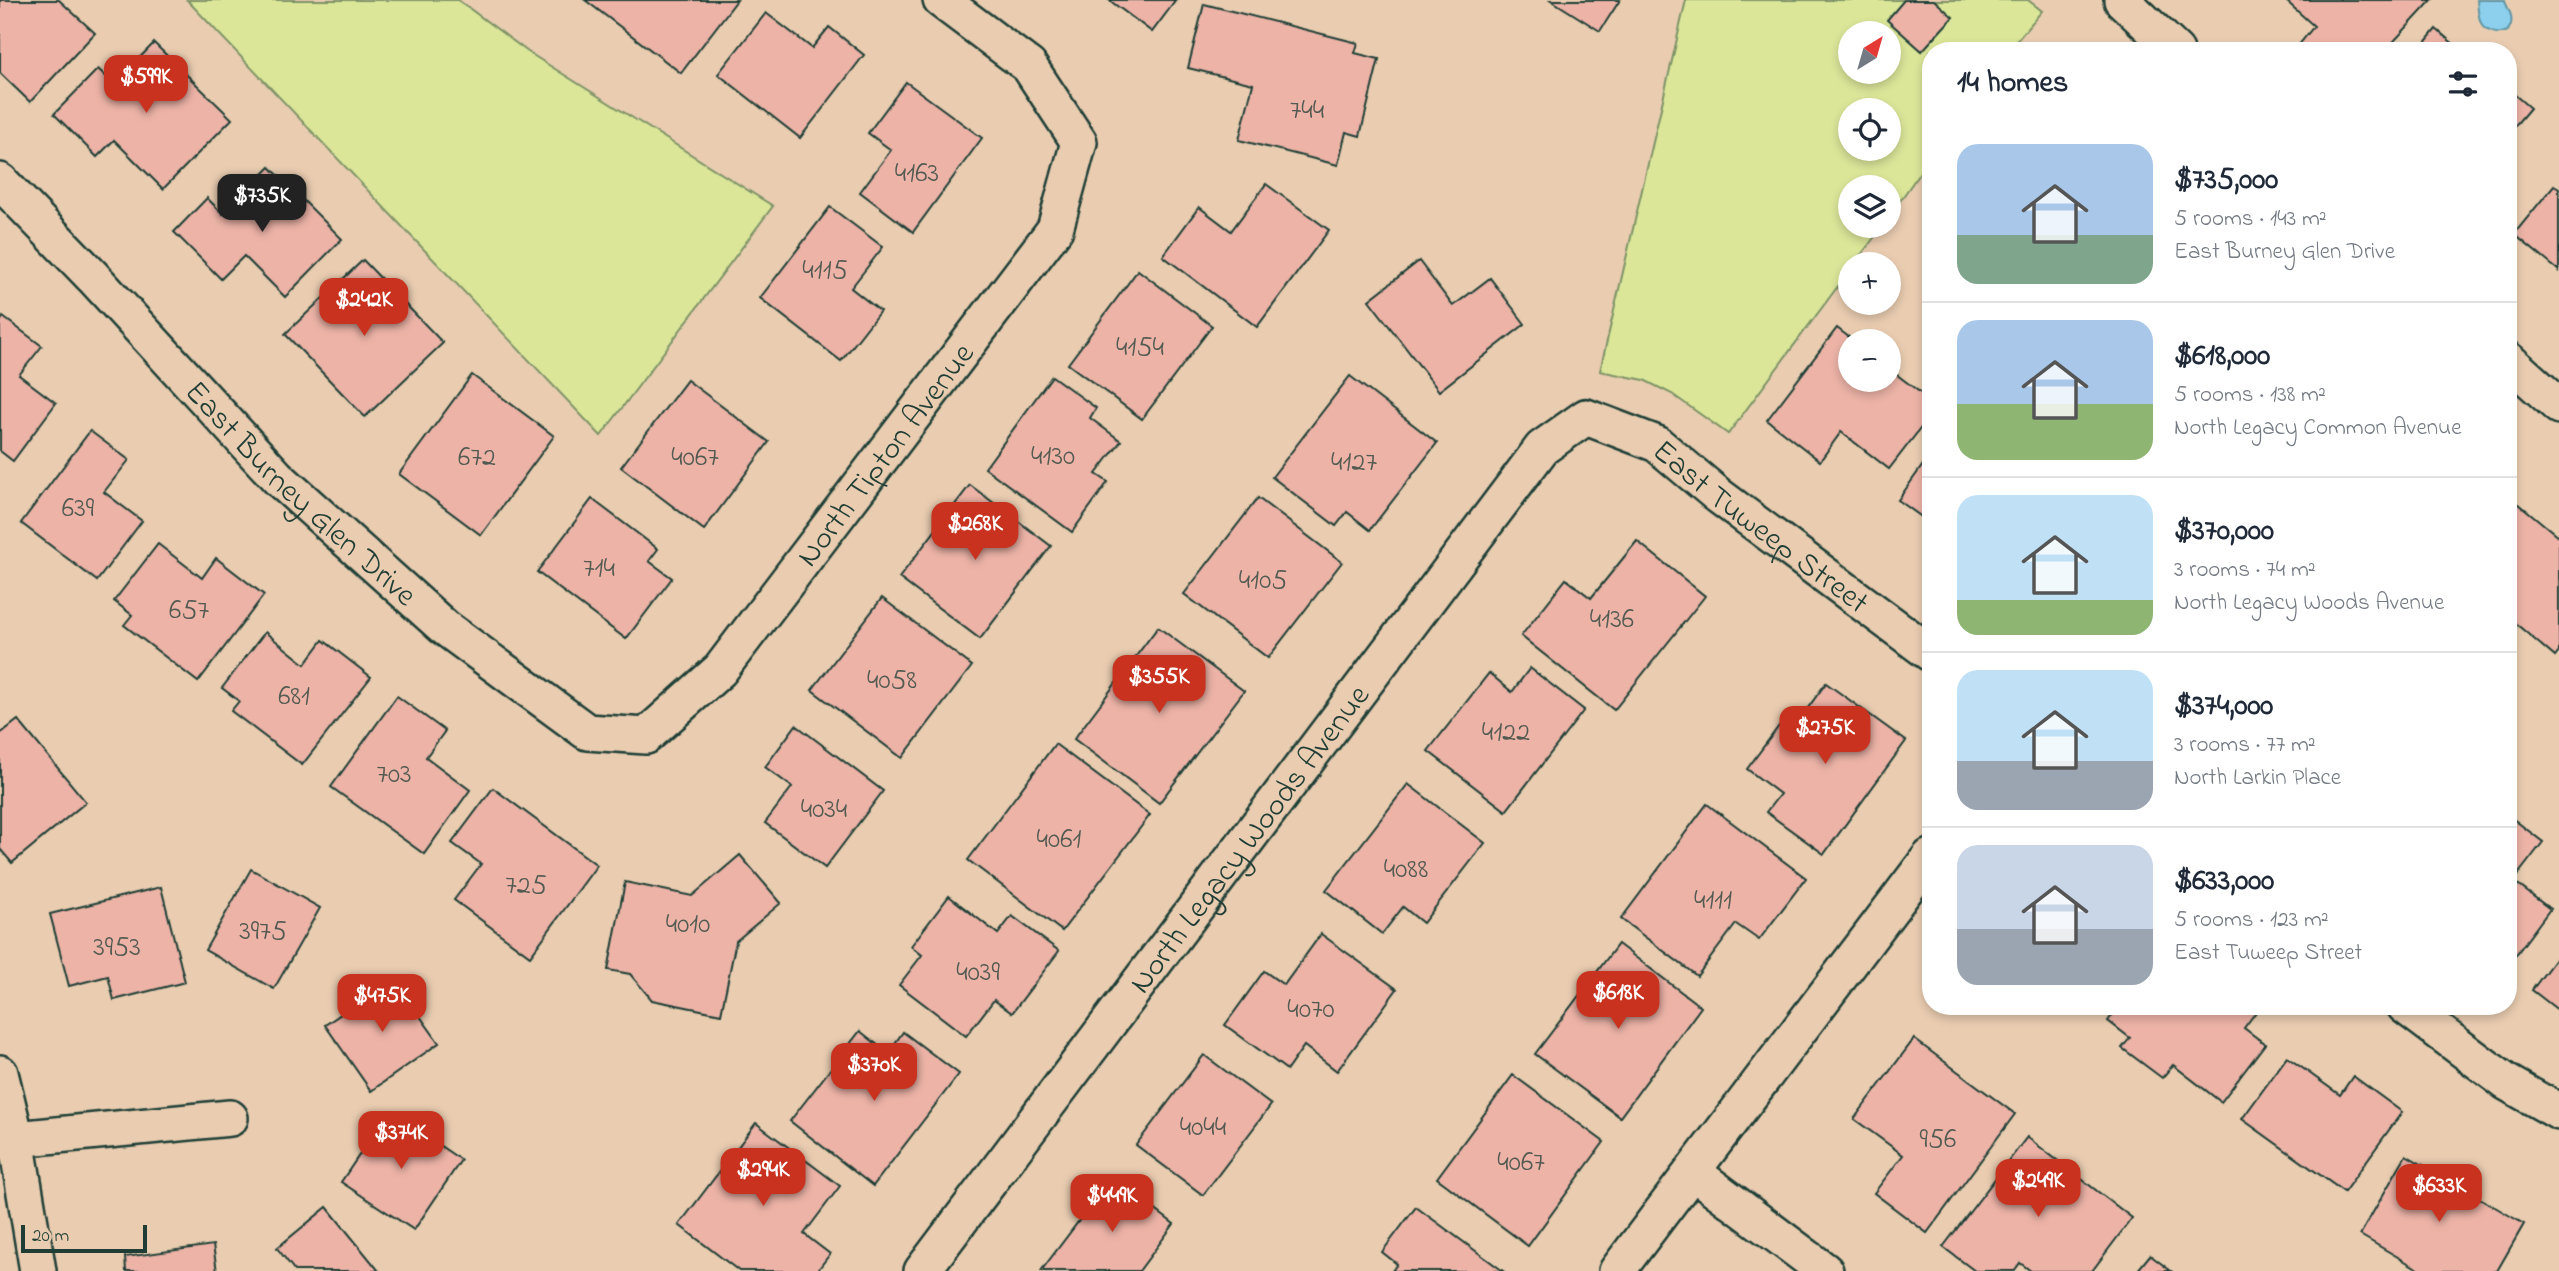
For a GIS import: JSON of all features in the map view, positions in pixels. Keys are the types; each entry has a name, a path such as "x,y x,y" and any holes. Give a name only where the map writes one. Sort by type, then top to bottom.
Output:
{"street":[{"name":"North Tipton Avenue","path":"646,736 720,670 1055,229 1079,142 1030,66 942,0"},
{"path":"2122,0 2166,42"},
{"name":"East Burney Glen Drive","path":"0,181 93,277 278,478 444,627 587,732 646,736"},
{"path":"2517,368 2559,407"},
{"name":"East Tuweep Street","path":"1586,417 1657,444 1719,496 1922,647"},
{"name":"North Legacy Woods Avenue","path":"922,1271 1542,448 1586,417"},
{"path":"1617,1271 1922,868"},
{"path":"2417,1015 2506,1082 2559,1112"},
{"path":"0,1073 16,1139 38,1271"},
{"path":"16,1139 230,1118"},
{"path":"1693,1172 1825,1271"}],"green space":[{"path":"187,0 458,0 528,52 773,206 601,436"},
{"path":"1686,0 2028,0 2042,11 2016,42 1922,42 1922,169 1901,199 1901,175 1838,175 1838,238 1874,238 1863,252 1838,252 1838,286 1728,434 1672,394 1644,380 1600,371"}],"water":[{"path":"2477,0 2505,0 2511,16 2509,28 2496,33 2485,28 2480,20"}],"building":[{"path":"0,0 59,0 95,33 30,102 0,73"},
{"path":"585,0 737,0 681,73"},
{"path":"1109,0 1176,0 1152,32"},
{"path":"1551,0 1620,0 1600,31"},
{"path":"1904,0 1934,0 1953,17 1930,42 1922,42 1922,51 1901,32 1901,21 1888,21"},
{"path":"2285,0 2432,0 2393,42 2301,42 2314,26"},
{"path":"1204,4 1358,43 1355,53 1379,59 1360,136 1346,132 1338,165 1239,140 1253,84 1188,68"},
{"path":"766,13 812,48 829,27 864,55 800,138 718,74"},
{"path":"2436,29 2451,42 2425,42"},
{"path":"154,43 232,119 163,189 114,140 97,157 54,114 98,69 114,84"},
{"path":"906,82 982,138 913,232 860,192 891,150 868,133"},
{"path":"2517,97 2530,108 2517,123"},
{"path":"270,167 342,239 285,297 244,256 221,279 174,232 207,198 223,214"},
{"path":"1266,184 1329,230 1257,327 1163,256 1199,207 1231,231"},
{"path":"2554,185 2559,188 2559,271 2517,236 2517,230"},
{"path":"830,207 883,247 851,288 880,311 841,361 760,298"},
{"path":"363,260 443,343 365,417 285,334"},
{"path":"1419,261 1453,306 1490,278 1525,324 1439,391 1369,300"},
{"path":"1138,270 1212,326 1142,419 1068,364"},
{"path":"3,317 42,346 19,375 56,403 13,461 0,451 0,322"},
{"path":"1837,328 1838,392 1901,392 1901,378 1922,394 1922,426 1889,469 1841,432 1820,461 1767,420"},
{"path":"472,375 554,436 481,535 399,474"},
{"path":"1052,376 1096,408 1090,418 1121,441 1096,474 1108,482 1072,532 985,468"},
{"path":"1350,376 1437,443 1370,530 1347,512 1336,526 1272,477"},
{"path":"687,380 769,442 704,530 621,467"},
{"path":"90,431 129,460 104,492 142,521 97,581 21,523"},
{"path":"1922,466 1922,517 1898,500"},
{"path":"970,485 1051,546 980,639 899,578"},
{"path":"1258,498 1342,562 1268,658 1184,594"},
{"path":"592,499 658,549 649,561 672,578 626,639 537,572"},
{"path":"2517,502 2559,537 2559,652 2555,657 2517,625"},
{"path":"1637,541 1705,596 1614,710 1521,636 1566,579 1591,598"},
{"path":"158,544 202,578 216,558 264,595 198,682 124,625 132,615 114,601"},
{"path":"882,598 972,666 902,758 812,690"},
{"path":"1158,627 1244,691 1159,803 1074,739"},
{"path":"265,632 305,664 323,640 371,677 302,765 231,711 239,701 222,688"},
{"path":"1530,668 1584,710 1506,811 1428,751 1489,673 1512,692"},
{"path":"1826,683 1906,741 1824,854 1766,812 1780,794 1747,769 1779,726 1789,734"},
{"path":"397,696 445,731 426,757 470,790 424,854 331,787"},
{"path":"18,720 86,802 12,863 0,849 0,734"},
{"path":"796,725 883,791 825,868 765,823 792,787 765,767"},
{"path":"1055,744 1150,815 1062,931 968,860"},
{"path":"1408,784 1485,843 1423,923 1403,907 1382,934 1326,890"},
{"path":"493,788 597,865 530,956 454,900 481,864 452,843"},
{"path":"1707,804 1806,878 1759,940 1736,924 1697,976 1621,919"},
{"path":"2517,822 2543,842 2517,876"},
{"path":"740,855 781,903 736,941 721,1014 652,1000 630,974 608,970 625,882 692,896"},
{"path":"251,869 320,908 274,989 205,950"},
{"path":"2517,884 2550,909 2517,953"},
{"path":"161,887 185,982 114,1000 108,976 69,986 50,914"},
{"path":"949,896 998,934 1012,916 1059,951 1012,1013 994,1000 966,1036 899,985 922,955 911,946"},
{"path":"1321,934 1397,989 1337,1071 1304,1046 1287,1070 1225,1025 1264,971 1284,985"},
{"path":"1618,944 1701,1007 1620,1117 1535,1054"},
{"path":"2559,954 2559,1011 2532,990"},
{"path":"393,978 439,1043 371,1091 325,1025"},
{"path":"2112,1015 2254,1015 2244,1028 2265,1044 2221,1102 2173,1065 2162,1078 2122,1048 2130,1038 2108,1021"},
{"path":"860,1031 888,1053 903,1032 959,1074 873,1186 790,1121"},
{"path":"1914,1039 2015,1114 1927,1233 1874,1193 1903,1155 1854,1119"},
{"path":"1204,1055 1271,1105 1203,1195 1136,1145"},
{"path":"2287,1057 2340,1095 2353,1076 2402,1112 2344,1192 2242,1119"},
{"path":"1513,1075 1604,1142 1528,1246 1437,1178"},
{"path":"389,1111 461,1160 414,1230 341,1182"},
{"path":"756,1123 840,1186 804,1234 830,1254 817,1271 739,1271 679,1225"},
{"path":"2027,1137 2132,1218 2092,1271 2031,1271 2020,1263 2014,1271 1975,1271 1943,1247"},
{"path":"2406,1155 2524,1224 2497,1271 2422,1271 2360,1235"},
{"path":"1112,1177 1174,1224 1139,1271 1041,1271"},
{"path":"327,1207 379,1271 295,1271 277,1248"},
{"path":"1416,1207 1503,1271 1392,1271 1397,1264 1382,1252"},
{"path":"213,1245 217,1271 126,1271 125,1257"},
{"path":"2150,1255 2171,1271 2137,1271"}]}
